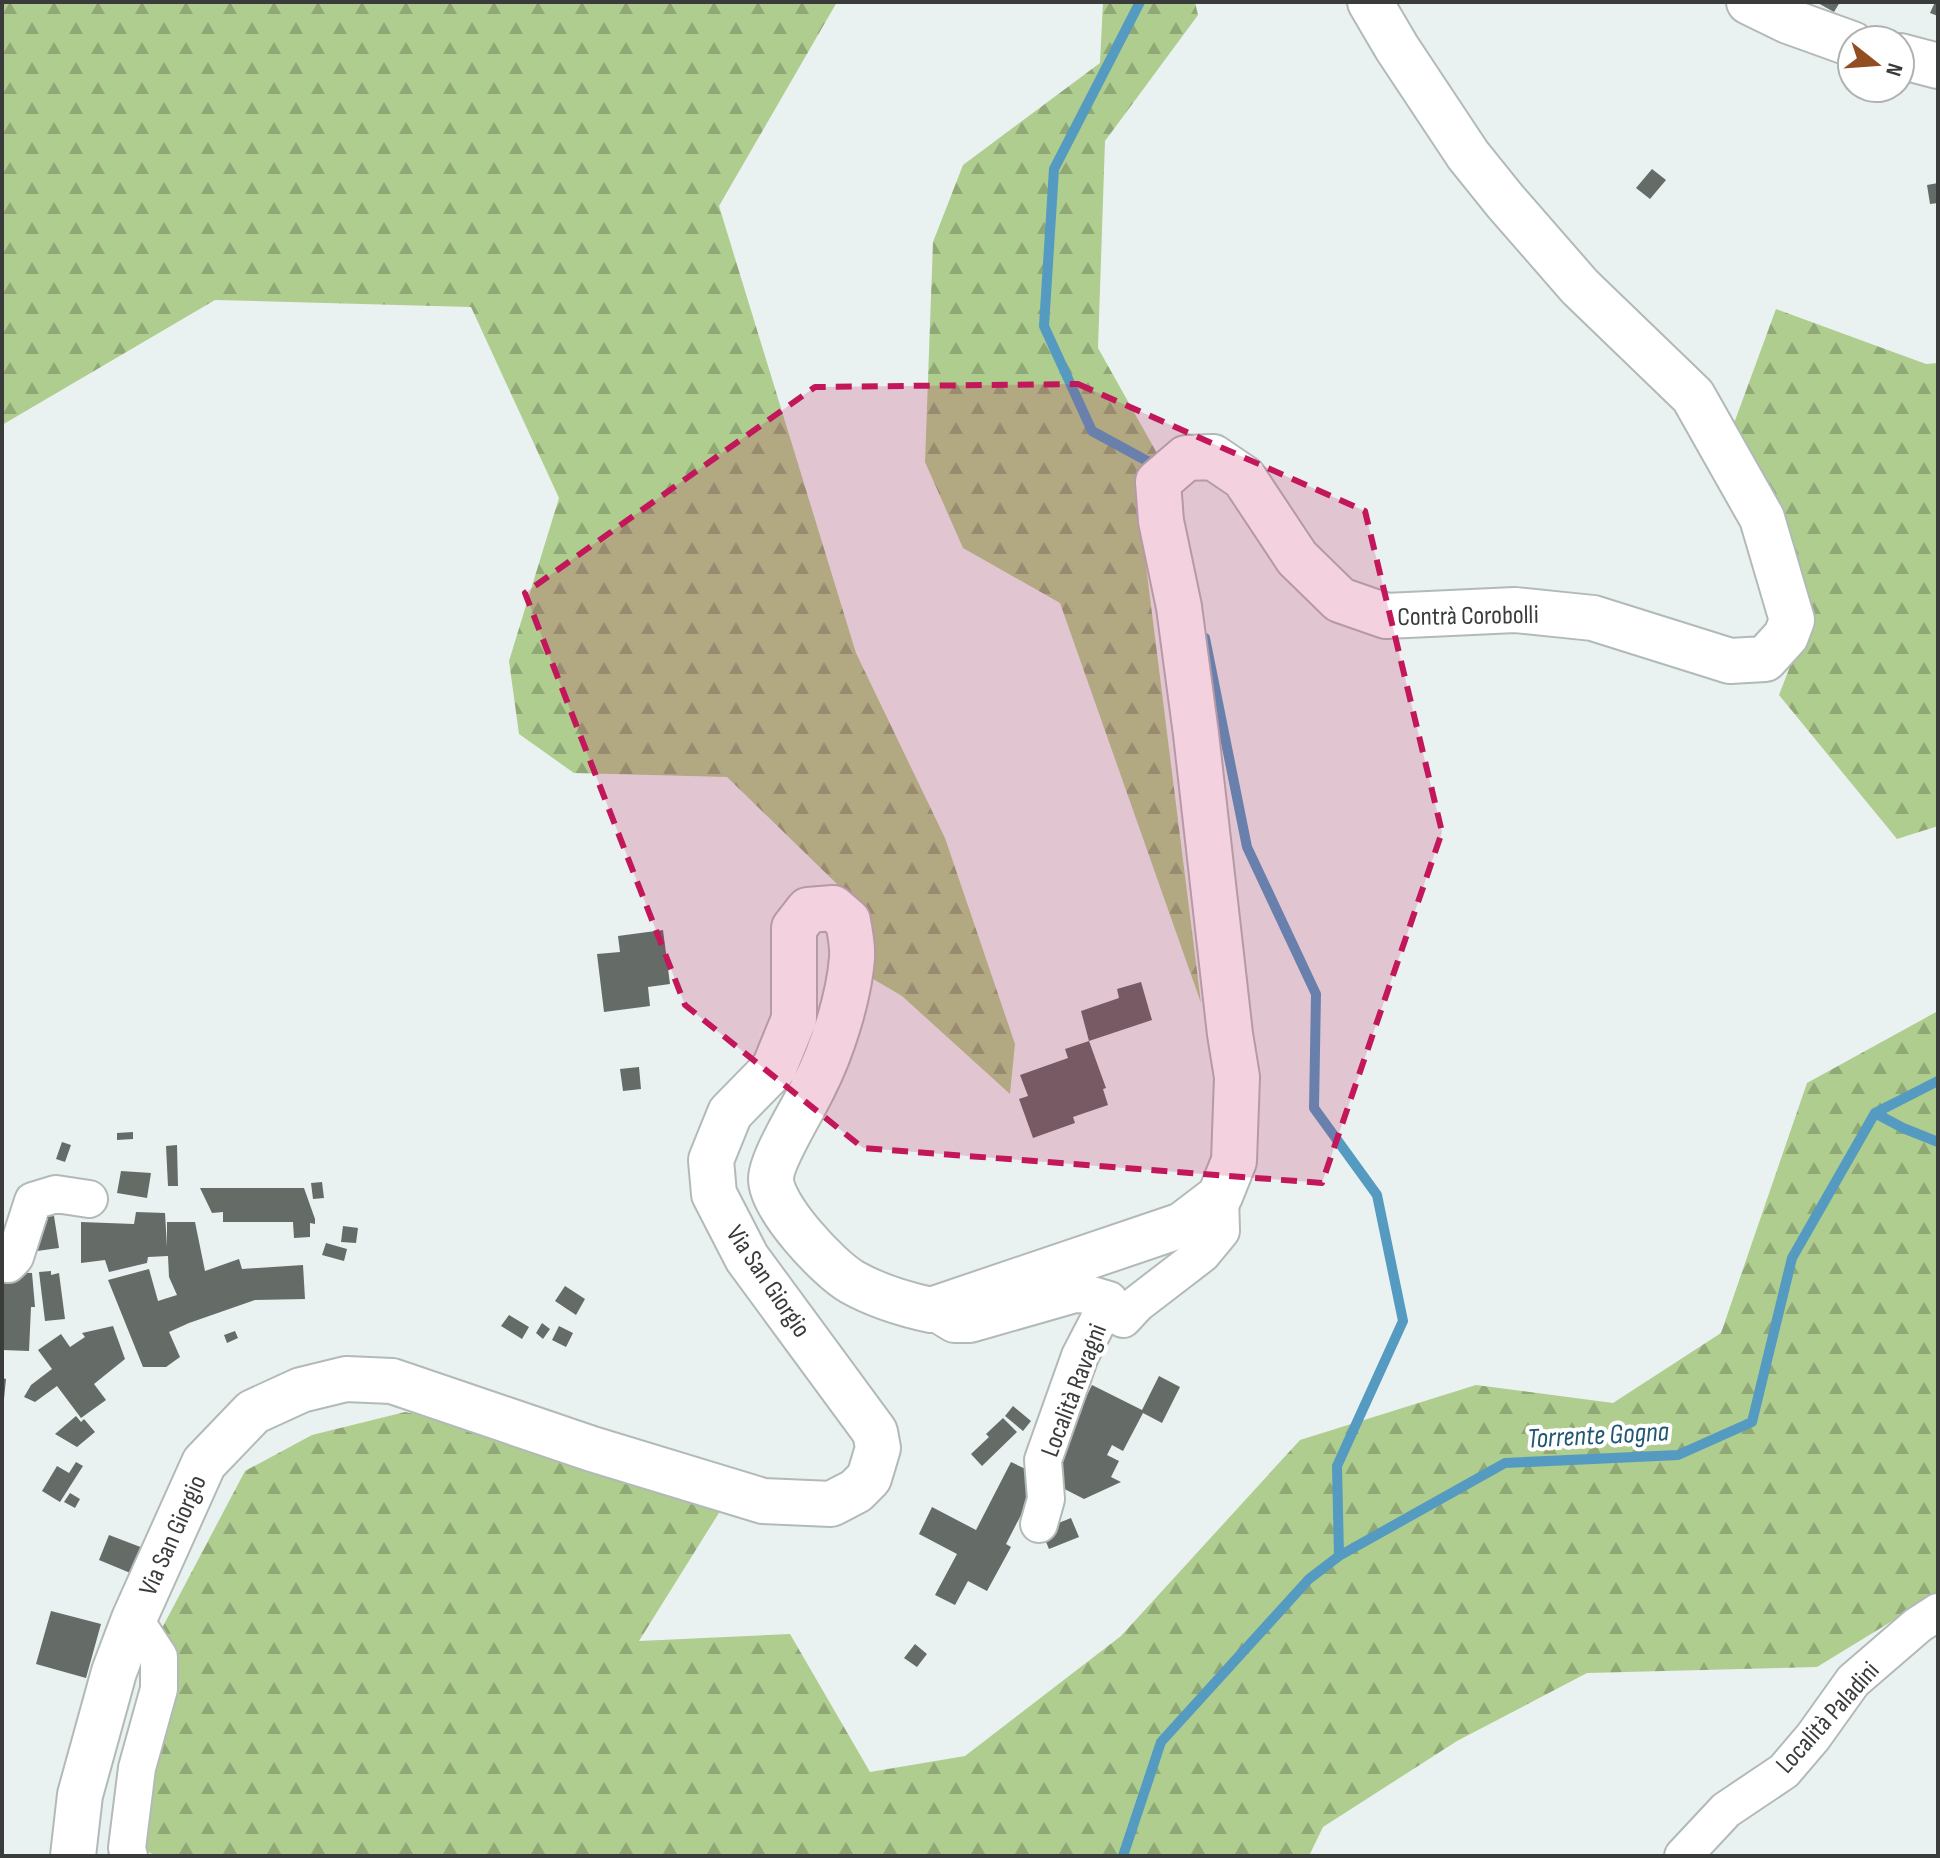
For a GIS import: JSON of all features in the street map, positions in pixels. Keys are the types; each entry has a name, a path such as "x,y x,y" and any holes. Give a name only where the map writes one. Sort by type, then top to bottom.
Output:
{"street":[{"name":"Contrà Corobolli","path":"1220,1196 1234,1161 1237,1077 1179,607 1161,521 1171,471 1213,457 1244,478 1297,558 1340,600 1386,616 1515,610 1593,618 1730,661 1765,659 1786,636 1792,620 1762,518 1693,396 1580,287 1505,201 1468,155 1370,2"},
{"path":"1749,2 1788,21 1836,38"},
{"path":"1916,60 1938,66"},
{"name":"Via San Giorgio","path":"73,1856 80,1795 114,1672 134,1619 204,1463 253,1412 301,1390 346,1379 392,1381 592,1449 763,1501 831,1504 856,1491 869,1478 878,1448 875,1432 747,1258 714,1194 711,1160 730,1113 774,1068 794,1019 794,928 808,910 833,908 848,921 852,956 846,992 832,1040 815,1084 780,1151 771,1179 782,1212 849,1281 901,1304 931,1310"},
{"path":"2,1263 8,1264 15,1257 33,1201 56,1194 89,1199"},
{"path":"931,1310 1182,1225 1220,1196"},
{"name":"Località Ravagni","path":"1123,1319 1137,1304 1202,1254 1221,1231 1220,1196"},
{"name":"Località Ravagni","path":"931,1310 956,1324 970,1324 1075,1294 1109,1300 1080,1356 1043,1460 1046,1499 1039,1524"},
{"name":"Località Paladini","path":"1683,1856 1726,1810 1784,1771 1853,1681 1918,1625 1938,1612"},
{"name":"Via San Giorgio","path":"129,1856 127,1848 137,1768 159,1689 159,1657 134,1619"}],"highlighted area":[{"path":"1078,384 1365,511 1442,832 1322,1183 863,1148 685,1005 525,593 815,387"}],"green space":[{"path":"2,2 837,2 719,206 856,653 945,838 1015,1044 1010,1094 902,996 863,973 837,884 727,777 574,773 519,734 509,661 559,498 471,307 215,300 2,425"},
{"path":"1103,2 1195,2 1198,15 1105,141 1098,348 1158,455 1136,486 1201,1003 1060,603 963,548 925,462 933,242 963,165 1100,63"},
{"path":"1776,309 1926,364 1938,363 1938,826 1897,839 1779,695 1806,625 1733,426"},
{"path":"1938,1011 1938,1593 1817,1667 1587,1673 1457,1741 1323,1827 1309,1856 156,1856 141,1848 151,1649 245,1471 312,1435 405,1412 508,1432 722,1508 639,1641 790,1634 870,1772 965,1756 1121,1636 1300,1440 1476,1385 1613,1403 1721,1333 1807,1083"}],"building":[{"path":"1816,2 1840,2 1834,12"},
{"path":"1935,2 1938,2 1938,16 1930,13"},
{"path":"1652,169 1666,180 1650,199 1636,188"},
{"path":"1938,183 1938,203 1930,204 1927,185"},
{"path":"663,930 670,984 648,987 650,1006 604,1012 597,954 620,952 618,936"},
{"path":"1141,982 1152,1020 1089,1041 1081,1011 1119,998 1117,989"},
{"path":"1089,1041 1106,1088 1103,1089 1108,1105 1073,1117 1075,1123 1033,1138 1019,1099 1028,1096 1020,1075 1068,1058 1065,1049"},
{"path":"639,1067 641,1089 623,1091 620,1069"},
{"path":"133,1132 133,1139 117,1140 117,1133"},
{"path":"62,1142 71,1145 65,1162 56,1159"},
{"path":"177,1145 178,1186 168,1186 166,1146"},
{"path":"121,1171 151,1173 147,1198 117,1193"},
{"path":"322,1182 324,1198 313,1199 311,1183"},
{"path":"200,1188 304,1188 315,1224 310,1223 310,1237 294,1238 293,1222 223,1222 223,1212 212,1213"},
{"path":"136,1212 165,1213 167,1247 167,1222 195,1222 205,1271 239,1259 242,1269 303,1265 305,1299 255,1300 189,1323 169,1332 180,1357 166,1367 143,1367 108,1280 149,1269 158,1301 177,1295 169,1277 168,1256 148,1257 147,1263 109,1272 105,1260 81,1263 81,1222 134,1224"},
{"path":"54,1216 59,1248 37,1251 32,1218"},
{"path":"343,1226 358,1228 356,1243 341,1242"},
{"path":"326,1243 347,1249 344,1261 322,1255"},
{"path":"51,1271 51,1275 59,1273 65,1319 45,1321 39,1272"},
{"path":"2,1272 32,1273 35,1307 31,1307 29,1351 2,1350"},
{"path":"565,1286 585,1299 576,1315 555,1301"},
{"path":"509,1315 529,1327 522,1339 501,1326"},
{"path":"542,1323 550,1329 543,1339 536,1333"},
{"path":"113,1326 125,1359 94,1384 106,1400 81,1418 57,1386 35,1402 24,1397 31,1385 52,1369 38,1350 61,1334 70,1347 85,1337 82,1333"},
{"path":"559,1326 573,1333 566,1347 552,1340"},
{"path":"235,1331 238,1338 227,1343 224,1335"},
{"path":"1159,1376 1180,1387 1162,1423 1143,1413 1123,1451 1112,1445 1107,1455 1119,1461 1111,1477 1121,1482 1084,1499 1045,1479 1092,1385 1142,1410"},
{"path":"2,1378 6,1379 4,1399 2,1399"},
{"path":"1013,1406 1031,1421 1023,1431 1005,1416"},
{"path":"76,1416 81,1422 84,1419 95,1432 77,1447 55,1434"},
{"path":"1003,1418 1017,1432 982,1466 971,1454"},
{"path":"76,1462 83,1466 60,1502 42,1491 57,1466 69,1473"},
{"path":"1011,1462 1032,1472 1036,1486 1006,1544 1011,1547 987,1591 968,1581 955,1605 935,1595 957,1554 919,1534 932,1507 976,1530"},
{"path":"70,1493 80,1499 75,1508 64,1502"},
{"path":"1071,1518 1079,1537 1049,1549 1041,1530"},
{"path":"109,1535 151,1551 140,1577 99,1560"},
{"path":"51,1611 101,1624 86,1678 36,1664"},
{"path":"915,1644 927,1654 917,1667 904,1658"}],"waterway":[{"path":"1140,2 1054,169 1044,326 1092,431 1160,468"},
{"path":"1205,638 1247,847 1316,994 1314,1108 1377,1195 1403,1321 1337,1466 1339,1556"},
{"name":"Torrente Gogna","path":"1123,1856 1161,1742 1309,1579 1339,1556 1505,1463 1678,1455 1752,1422 1792,1258 1875,1113 1938,1081"},
{"path":"1875,1113 1938,1142"}]}
